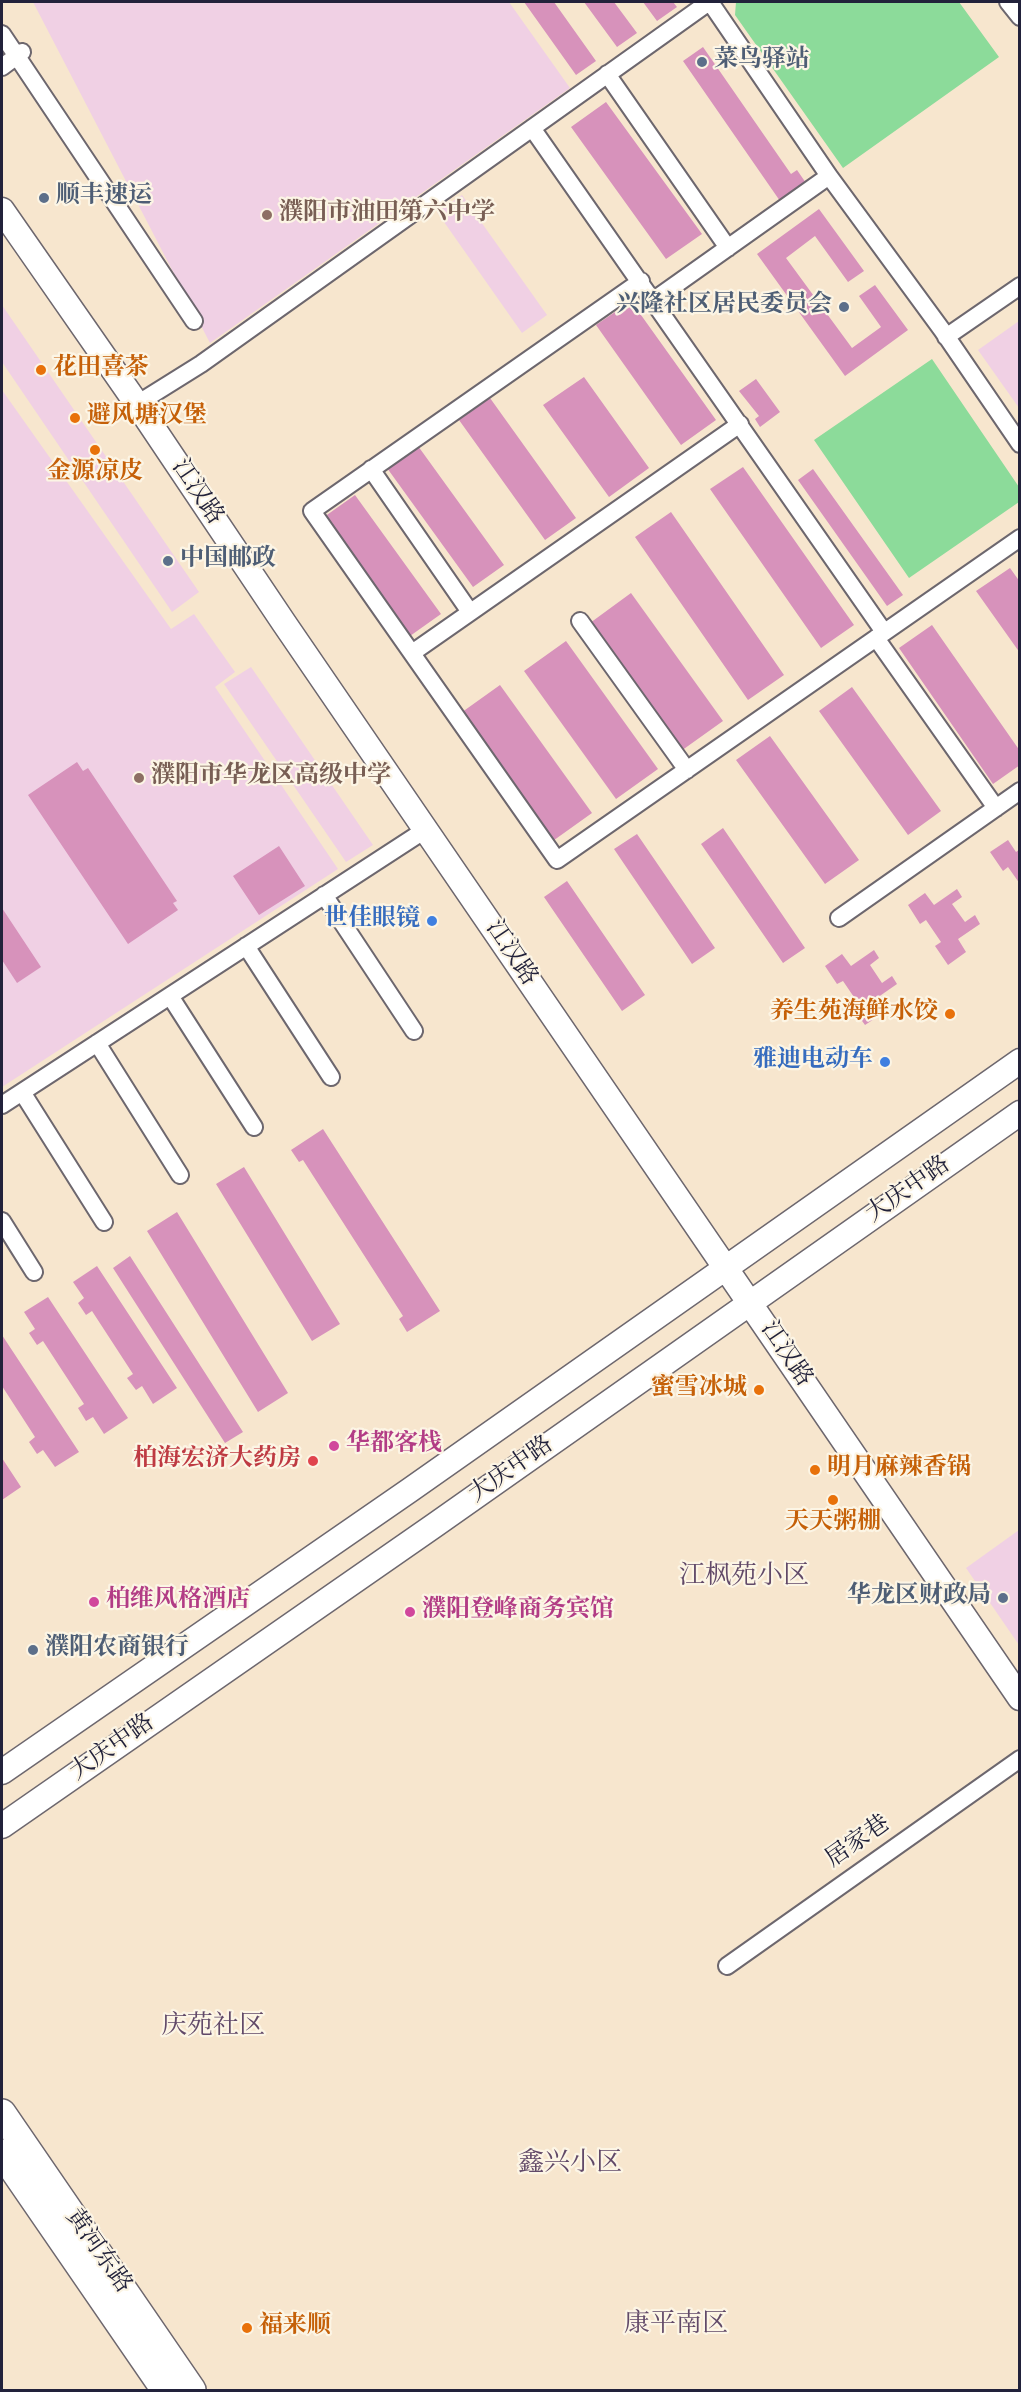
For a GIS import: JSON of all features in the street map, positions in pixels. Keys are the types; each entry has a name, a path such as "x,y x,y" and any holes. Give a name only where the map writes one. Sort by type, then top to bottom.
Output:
{"main road":[{"name":"江汉路","path":"2,210 137,404 425,830 1020,1698"},
{"name":"大庆中路","path":"2,1772 410,1490 1020,1061"},
{"name":"大庆中路","path":"2,1826 435,1526 1020,1113"},
{"name":"黄河东路","path":"2,2113 192,2391"},
{"name":"黄河东路","path":"2,2152 165,2391"}],"street":[{"path":"1008,2 1020,17"},
{"path":"137,404 201,364 532,128 701,4 946,337 1020,444"},
{"path":"2,34 19,54 194,321"},
{"path":"2,67 19,54"},
{"path":"607,74 728,248"},
{"path":"532,128 740,424 996,808"},
{"path":"654,300 829,176"},
{"path":"640,281 312,512 557,860 1020,538"},
{"path":"946,337 1020,286"},
{"path":"412,653 740,424"},
{"path":"371,470 470,612"},
{"path":"580,621 687,770"},
{"path":"839,918 1020,791"},
{"path":"2,1105 425,830"},
{"path":"324,895 414,1031"},
{"path":"246,946 331,1077"},
{"path":"170,996 254,1127"},
{"path":"97,1043 180,1175"},
{"path":"22,1092 104,1222"},
{"path":"2,1221 34,1272"},
{"name":"居家巷","path":"727,1966 1020,1759"}],"shaded area":[{"name":"濮阳市油田第六中学","path":"33,2 509,2 570,88 210,343"},
{"path":"462,195 547,315 522,333 437,212"},
{"path":"2,305 199,592 172,612 2,362"},
{"path":"1019,321 1019,408 978,350"},
{"name":"濮阳市华龙区高级中学","path":"2,390 171,629 194,614 235,672 215,687 338,869 2,1087"},
{"path":"251,667 373,845 346,862 224,684"},
{"name":"华龙区财政局","path":"1019,1530 1019,1645 966,1568"}],"green space":[{"path":"736,2 959,2 999,57 843,168 735,15"},
{"path":"932,359 1019,487 1019,502 909,578 814,440"}],"building":[{"path":"524,2 554,2 596,61 576,75"},
{"path":"584,2 614,2 637,33 617,47"},
{"path":"643,2 673,2 677,7 657,21"},
{"path":"703,47 791,174 797,170 806,183 780,201 683,61"},
{"path":"606,102 702,234 666,259 571,127"},
{"path":"819,209 864,271 848,282 815,236 786,258 852,348 881,327 859,296 875,285 908,330 845,376 757,254"},
{"path":"631,301 716,420 681,445 596,325"},
{"path":"584,377 649,468 609,497 543,405"},
{"path":"756,379 780,412 760,427 755,419 759,416 739,391"},
{"path":"490,398 576,518 545,540 459,420"},
{"path":"418,446 504,565 473,587 387,468"},
{"path":"743,467 854,625 821,648 710,489"},
{"path":"813,469 903,595 887,606 798,480"},
{"path":"355,495 441,614 410,636 324,517"},
{"path":"671,512 784,675 748,700 635,537"},
{"path":"1010,568 1020,582 1020,653 976,591"},
{"path":"631,593 723,721 681,751 590,623"},
{"path":"932,625 1020,751 1020,765 993,784 899,648"},
{"path":"566,641 658,769 616,799 524,671"},
{"path":"500,685 592,813 550,843 458,715"},
{"path":"852,687 941,811 908,835 819,711"},
{"path":"770,736 859,860 825,884 736,760"},
{"path":"77,762 83,771 88,768 177,901 173,903 178,910 128,944 28,795"},
{"path":"723,828 805,948 783,963 701,844"},
{"path":"637,834 715,948 692,964 614,849"},
{"path":"1008,840 1016,852 1020,849 1020,884 1008,867 1003,871 990,852"},
{"path":"279,846 305,886 259,915 233,876"},
{"path":"567,881 645,995 622,1011 544,897"},
{"path":"957,889 962,897 952,904 965,922 975,915 980,924 958,939 966,952 948,965 935,946 941,942 926,920 920,924 908,905 925,893 934,905"},
{"path":"2,908 41,967 17,983 2,960"},
{"path":"874,950 879,958 870,965 882,983 892,976 897,984 874,1000 883,1013 865,1025 852,1007 858,1003 843,981 837,984 825,966 842,954 851,966"},
{"path":"323,1129 440,1311 407,1332 399,1319 403,1316 303,1160 299,1162 291,1150"},
{"path":"244,1167 340,1324 312,1341 216,1184"},
{"path":"177,1212 288,1393 258,1412 147,1231"},
{"path":"130,1256 243,1432 225,1443 113,1268"},
{"path":"97,1266 177,1388 153,1404 142,1386 136,1390 127,1378 133,1374 92,1311 86,1315 78,1303 84,1298 73,1282"},
{"path":"48,1297 128,1418 104,1434 93,1417 86,1421 78,1408 84,1404 43,1341 37,1345 29,1333 35,1329 24,1312"},
{"path":"2,1335 79,1452 55,1467 43,1450 37,1454 29,1442 35,1437 2,1386"},
{"path":"2,1458 21,1487 2,1500"}],"place":[{"name":"菜鸟驿站","path":"702,62"},
{"name":"顺丰速运","path":"44,198"},
{"name":"濮阳市油田第六中学","path":"267,215"},
{"name":"兴隆社区居民委员会","path":"844,307"},
{"name":"花田喜茶","path":"41,370"},
{"name":"避风塘汉堡","path":"75,418"},
{"name":"金源凉皮","path":"95,450"},
{"name":"中国邮政","path":"168,561"},
{"name":"濮阳市华龙区高级中学","path":"139,778"},
{"name":"世佳眼镜","path":"432,921"},
{"name":"养生苑海鲜水饺","path":"950,1014"},
{"name":"雅迪电动车","path":"885,1062"},
{"name":"蜜雪冰城","path":"759,1390"},
{"name":"华都客栈","path":"334,1446"},
{"name":"柏海宏济大药房","path":"313,1461"},
{"name":"明月麻辣香锅","path":"815,1470"},
{"name":"天天粥棚","path":"833,1500"},
{"name":"华龙区财政局","path":"1003,1598"},
{"name":"柏维风格酒店","path":"94,1602"},
{"name":"濮阳登峰商务宾馆","path":"410,1612"},
{"name":"濮阳农商银行","path":"33,1650"},
{"name":"福来顺","path":"247,2328"}],"district":[{"name":"江枫苑小区","path":"744,1578"},
{"name":"庆苑社区","path":"213,2028"},
{"name":"鑫兴小区","path":"570,2165"},
{"name":"康平南区","path":"676,2326"}]}
